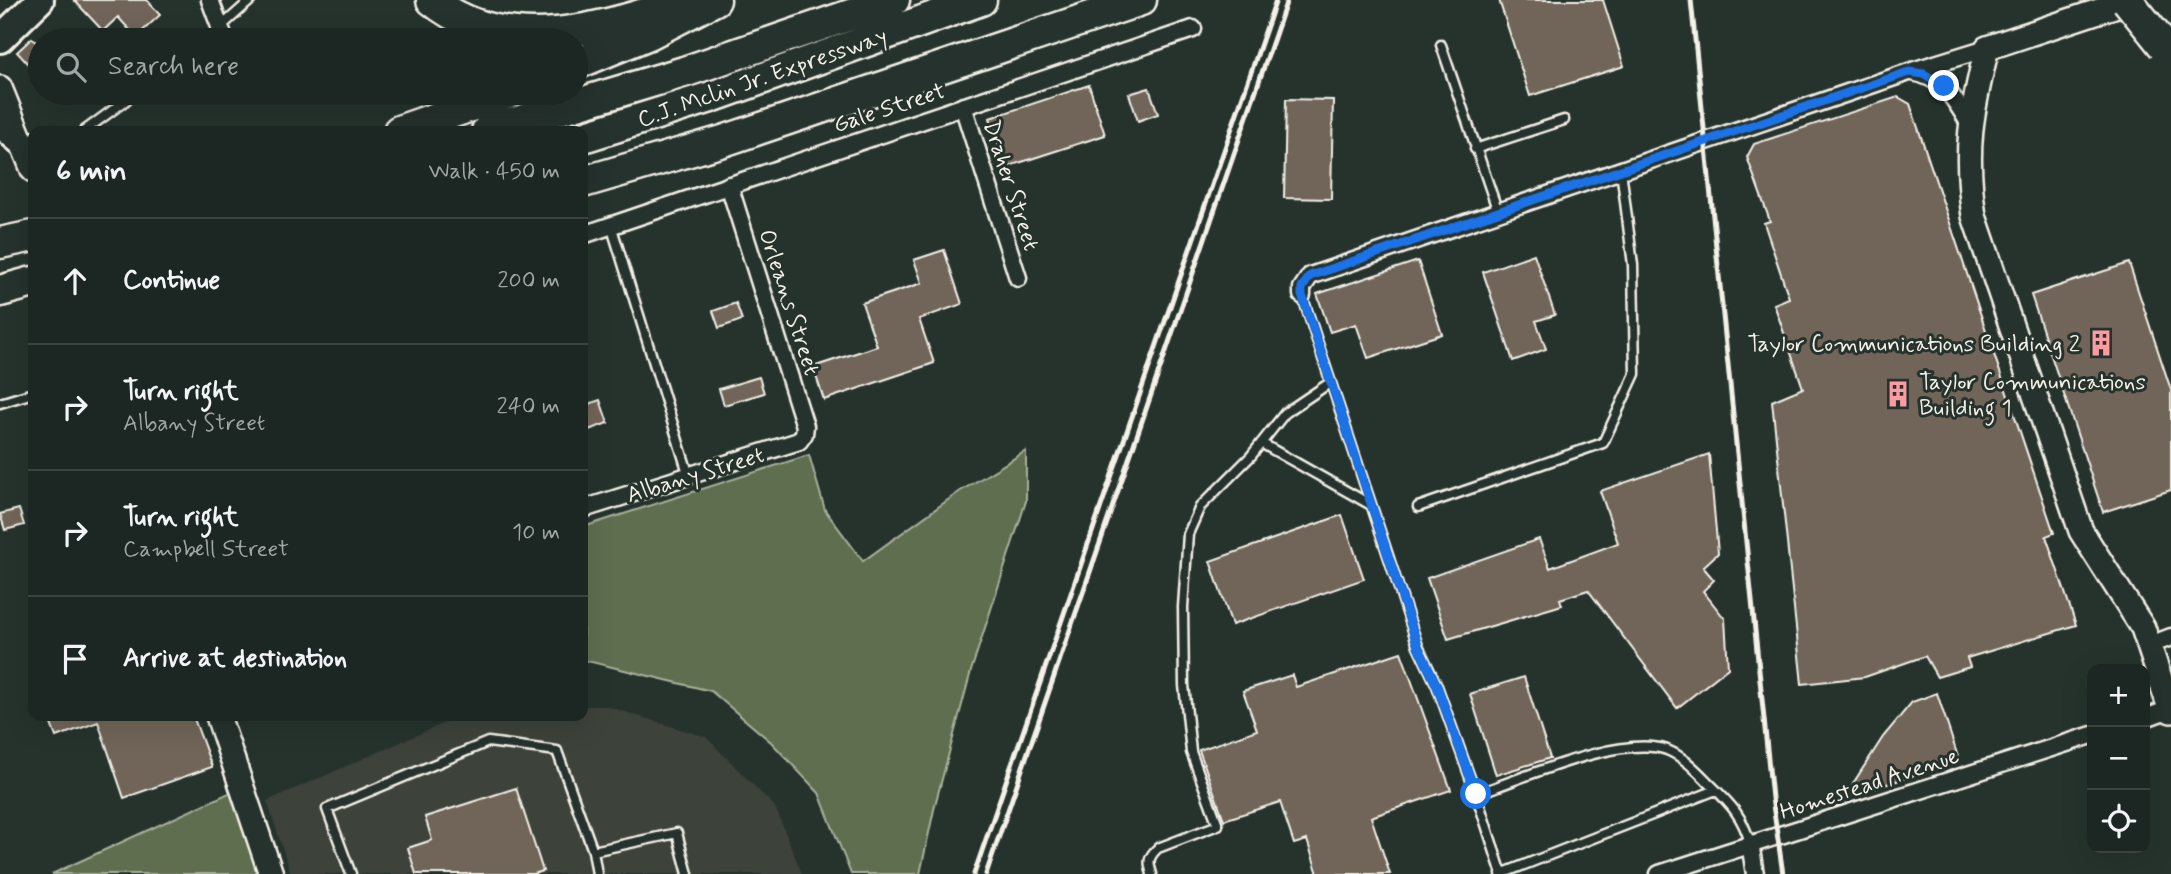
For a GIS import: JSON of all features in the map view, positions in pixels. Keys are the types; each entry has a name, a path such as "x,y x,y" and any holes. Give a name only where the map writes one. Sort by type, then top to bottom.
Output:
{"highway":[{"path":"432,0 469,24 484,28"},
{"path":"578,28 638,17 687,0"},
{"path":"588,59 649,34 715,0"},
{"name":"C.J. Mclin Jr. Expressway","path":"588,101 706,65 894,0"},
{"name":"C.J. Mclin Jr. Expressway","path":"588,135 711,97 981,0"},
{"path":"588,181 723,141 1141,0"},
{"path":"2129,0 2168,51"},
{"path":"413,126 474,105"},
{"name":"C.J. Mclin Jr. Expressway","path":"504,126 573,105"},
{"path":"588,201 631,186 723,141"},
{"path":"0,243 28,237"},
{"path":"0,290 28,283"},
{"path":"0,297 28,295"}],"main road":[{"path":"0,39 40,0"},
{"path":"0,124 24,144"}],"street":[{"path":"210,0 221,28"},
{"path":"1302,295 1302,288 1310,276 2129,0"},
{"name":"Gale Street","path":"588,232 1193,29"},
{"path":"1987,48 1969,123 1969,180 1974,216 2081,531 2102,569 2134,613 2161,641 2171,710 2150,716"},
{"path":"1909,72 1937,80 1950,91 1969,123"},
{"path":"0,88 28,156"},
{"name":"Draher Street","path":"963,106 1018,278"},
{"name":"Orleans Street","path":"729,185 805,426 804,434"},
{"name":"Albany Street","path":"588,507 799,441 804,434"},
{"path":"220,721 271,874"},
{"name":"Homestead Avenue","path":"1659,874 2087,737"},
{"path":"1750,844 1755,874"}],"lane":[{"path":"228,28 251,0"},
{"path":"1441,45 1497,212"},
{"path":"91,126 120,105"},
{"path":"1475,149 1564,120"},
{"path":"1418,507 1603,443 1635,374 1633,265 1621,170"},
{"path":"605,227 689,476"},
{"path":"1302,295 1418,646 1437,686 1476,794 1501,874 1716,789"},
{"path":"1152,874 1148,863 1158,848 1219,825 1191,752 1184,685 1183,607 1188,534 1200,507 1261,443 1285,412 1331,382"},
{"path":"0,403 28,395"},
{"path":"1261,443 1371,505"},
{"path":"351,874 327,809 488,742 557,751 593,851 597,874"},
{"path":"1476,794 1613,748 1652,746 1681,757 1716,789 1745,823 1750,844"},
{"path":"593,851 677,833 688,874"}],"shaded area":[{"path":"588,706 606,706 706,737 775,807 802,874 291,874 267,801 449,721 588,721"}],"green space":[{"path":"1026,451 1026,501 971,671 935,805 920,874 851,874 819,793 771,742 711,691 588,661 588,525 809,455 825,510 863,561 959,492"},
{"path":"242,787 271,874 52,874"}],"building":[{"path":"74,0 147,0 160,15 146,28 128,28 118,17 106,28 100,28"},
{"path":"1499,0 1603,0 1624,66 1530,96"},
{"path":"28,42 28,64 17,52"},
{"path":"1089,85 1105,135 1006,167 990,118"},
{"path":"1149,88 1158,114 1138,121 1129,94"},
{"name":"Taylor Communications Building 1","path":"1898,97 1910,104 2054,533 2046,536 2076,625 1967,658 1970,667 1937,677 1925,656 1865,677 1802,684 1772,401 1803,388 1774,304 1789,298 1764,223 1770,221 1747,157 1754,144"},
{"path":"1286,99 1333,100 1331,199 1284,198"},
{"path":"944,250 962,304 919,319 934,363 824,400 813,367 877,346 862,303 922,283 914,260"},
{"path":"1534,254 1555,315 1536,321 1546,349 1513,361 1483,272"},
{"path":"1418,261 1442,334 1368,358 1356,324 1330,332 1317,294"},
{"name":"Taylor Communications Building 2","path":"2129,263 2171,390 2171,490 2103,512 2031,295"},
{"path":"736,303 742,320 719,328 713,311"},
{"path":"759,377 764,393 724,405 719,389"},
{"path":"600,400 608,423 588,430 588,404"},
{"path":"1709,454 1718,553 1703,567 1714,580 1703,591 1725,619 1728,668 1677,708 1588,590 1560,599 1562,605 1448,639 1427,578 1539,539 1550,568 1618,543 1600,491"},
{"path":"19,509 24,525 5,530 0,514"},
{"path":"1342,515 1364,579 1232,625 1210,561"},
{"path":"1401,652 1451,790 1371,817 1390,874 1318,874 1307,840 1294,844 1280,802 1224,820 1199,750 1257,730 1243,691 1292,675 1296,687"},
{"path":"1524,677 1550,758 1496,775 1470,694"},
{"path":"1937,693 1959,760 1848,797 1854,782 1883,737 1912,702"},
{"path":"50,721 195,721 212,767 124,798 98,722 56,737"},
{"path":"516,788 543,871 534,874 416,874 408,848 432,840 425,817"}],"railway":[{"path":"974,874 1276,0"},
{"path":"986,874 1287,0"},
{"path":"1691,0 1772,798 1783,874"}],"place":[{"name":"Taylor Communications Building 2","path":"2101,343"},
{"name":"Taylor Communications Building 1","path":"1898,394"}],"route":[{"path":"1476,794 1437,686 1418,646 1302,295 1305,281 1310,276 1909,72 1924,74 1944,86"}]}
